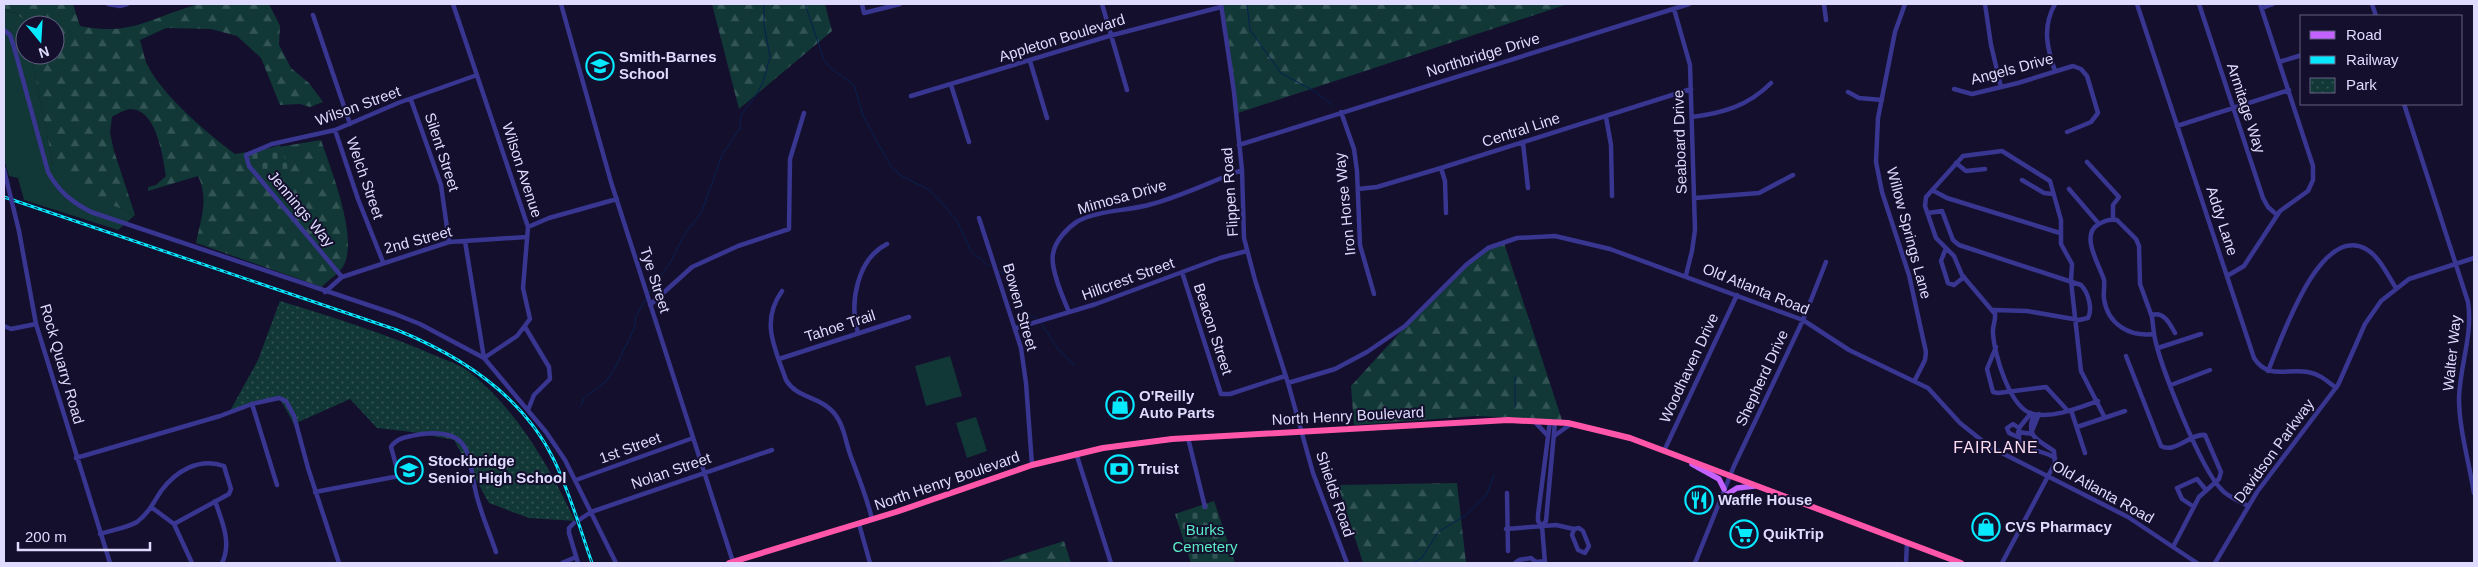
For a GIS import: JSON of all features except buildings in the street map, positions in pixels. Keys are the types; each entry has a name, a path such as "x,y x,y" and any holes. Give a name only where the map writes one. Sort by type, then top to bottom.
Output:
{"highway":[{"name":"North Henry Boulevard","path":"731,563 859,524 1032,465 1127,444 1188,438 1473,421 1531,420 1571,424 1624,436 1961,563"}],"main road":[{"path":"1679,457 1722,482 1724,489"},
{"path":"1721,498 1737,488 1758,486"}],"street":[{"path":"108,4 120,6 127,4"},
{"name":"Wilson Avenue","path":"453,4 528,227 522,288 530,312 530,319 525,327"},
{"name":"Tye Street","path":"561,4 617,199 731,563"},
{"path":"862,4 864,13 900,4"},
{"path":"1102,4 1109,36 1127,90"},
{"name":"Northbridge Drive","path":"1239,145 1689,4"},
{"path":"1824,4 1826,20"},
{"name":"Willow Springs Lane","path":"1905,4 1894,32 1878,118 1877,173 1909,275 1926,352 1915,380"},
{"path":"1985,4 1990,39 2001,87"},
{"path":"2055,4 2048,20 2046,32 2048,49 2055,71"},
{"name":"Addy Lane","path":"2137,4 2252,354 2257,363 2268,371"},
{"name":"Armitage Way","path":"2199,4 2263,200 2277,215"},
{"path":"2227,276 2244,266 2277,215 2283,208 2305,194 2311,186 2314,175 2313,166 2261,6 2273,4"},
{"name":"Appleton Boulevard","path":"911,96 1109,36 1221,5"},
{"name":"Flippen Road","path":"1221,5 1234,92 1242,170 1242,214 1247,251 1288,383 1300,432"},
{"name":"Seaboard Drive","path":"1674,8 1687,52 1691,89 1695,198 1693,244 1686,275"},
{"path":"313,15 350,124"},
{"path":"4,30 10,35 48,172 54,184 72,201 92,212 420,324 484,358 546,432 576,480 616,563"},
{"path":"2280,62 2300,56"},
{"path":"1030,61 1047,118"},
{"name":"Angels Drive","path":"1954,89 1972,94 2070,66 2084,71 2098,108 2097,116 2094,121 2067,132"},
{"name":"Wilson Street","path":"246,155 272,144 336,130 398,103 477,76"},
{"path":"1692,116 1719,114 1734,108 1751,100 1770,83"},
{"path":"951,85 968,142"},
{"name":"Central Line","path":"1358,189 1377,187 1441,168 1691,89"},
{"path":"2177,126 2288,90"},
{"path":"1848,92 1859,98 1882,100"},
{"name":"Silent Street","path":"411,100 441,185 449,242"},
{"name":"Walter Way","path":"2404,105 2470,312 2470,334 2460,383 2460,404 2474,493"},
{"name":"Iron Horse Way","path":"1341,112 1354,149 1360,245 1374,294"},
{"path":"650,305 692,267 738,246 789,229 790,159 804,113"},
{"path":"1606,116 1611,145 1612,196"},
{"name":"Welch Street","path":"336,130 358,199 383,262"},
{"path":"1523,143 1528,188"},
{"path":"2034,414 2010,391 1992,332 1996,316 1993,310 1964,277 1955,257 1935,236 1928,213 1926,199 1963,156 2002,151 2047,177 2051,183 2061,220 2061,244 2072,264 2071,281 2081,373 2098,401 2105,418"},
{"name":"Jennings Way","path":"246,155 249,166 342,276"},
{"path":"2087,162 2119,197 2113,206 2114,219"},
{"path":"1956,163 1966,171 1985,169"},
{"path":"1441,168 1445,181 1446,213"},
{"name":"Mimosa Drive","path":"1068,312 1054,269 1052,255 1058,240 1068,229 1078,221 1094,215 1154,204 1242,170"},
{"name":"Rock Quarry Road","path":"4,172 19,231 36,324 110,563"},
{"path":"1695,198 1759,193 1793,174"},
{"path":"2022,180 2046,194 2053,194"},
{"path":"2069,189 2099,224"},
{"path":"1932,190 1947,198 2060,232"},
{"path":"528,227 549,218 617,199"},
{"path":"1928,213 1942,211 1953,240 1957,244 2079,284 2086,291 2090,315 2087,319 2075,319 2027,311 1993,310"},
{"name":"Bowen Street","path":"979,218 1016,328 1026,382 1032,465"},
{"path":"2154,334 2141,335 2129,332 2116,324 2108,312 2104,299 2104,279 2092,249 2092,232 2099,224 2114,219 2120,222 2138,243 2140,284 2152,315 2154,334 2170,386 2215,482 2222,491 2248,506"},
{"name":"Old Atlanta Road","path":"1288,383 1335,370 1367,352 1405,326 1466,265 1488,248 1507,240 1527,236 1555,236 1610,249 1686,275 1803,320 1849,350 1915,380 1939,398 1974,436 2010,458 2128,517 2197,563"},
{"name":"2nd Street","path":"325,292 342,276 449,242 526,237"},
{"path":"465,241 484,358"},
{"path":"858,333 855,322 855,308 860,274 869,259 887,244"},
{"path":"2336,388 2324,378 2313,373 2300,371 2276,373 2268,371 2304,288 2334,250 2348,245 2367,250 2396,288"},
{"path":"1946,248 1941,261 1948,283 1954,285 1964,277"},
{"name":"Hillcrest Street","path":"1016,328 1247,251"},
{"name":"Davidson Parkway","path":"2215,563 2248,506 2336,388 2370,314 2381,301 2409,279 2474,258"},
{"name":"Shepherd Drive","path":"1695,563 1730,475 1803,320 1826,262"},
{"name":"Beacon Street","path":"1182,272 1220,393 1230,394 1285,376"},
{"path":"782,291 774,302 769,321 779,359 790,387 803,396 822,404 837,416 864,485 872,519"},
{"name":"Woodhaven Drive","path":"1664,451 1737,295"},
{"path":"2152,315 2162,316 2175,334"},
{"name":"Tahoe Trail","path":"779,359 909,317"},
{"path":"4,326 11,329 36,324"},
{"path":"484,358 517,336 525,327 551,373 550,379 534,395 528,410"},
{"path":"2158,348 2201,334"},
{"path":"1996,347 1987,369 1992,390 1996,393 2047,388 2070,410 2086,454"},
{"path":"2126,356 2161,446 2169,448 2201,434 2206,436 2221,472 2194,507 2173,547"},
{"path":"2170,386 2210,370"},
{"path":"76,458 220,416 252,404 279,398 286,400 290,406 339,563"},
{"path":"2018,432 2034,414 2070,410 2098,401"},
{"path":"252,404 277,485"},
{"path":"2077,427 2125,411"},
{"path":"2002,563 2049,476 2055,458 2054,451 2038,442 2032,433 2034,414"},
{"path":"1531,420 1543,428 1551,440"},
{"path":"1515,563 1518,560 1530,558 1536,563 1545,562 1542,526 1546,520 1552,421"},
{"path":"1551,440 1571,424"},
{"name":"Shields Road","path":"1300,432 1347,563"},
{"path":"2018,432 2027,448 2046,453 2055,458"},
{"path":"2018,432 2032,433"},
{"path":"316,492 399,476 391,447 393,443 415,435 445,433 455,436 462,442 468,455 477,496 496,552"},
{"name":"1st Street","path":"576,480 693,438"},
{"path":"1188,438 1206,507"},
{"name":"Nolan Street","path":"579,520 591,512 772,450"},
{"path":"1076,454 1111,563"},
{"path":"100,534 135,523 151,507 162,490 186,468 210,463 224,466 231,489 226,497 174,524"},
{"path":"2194,507 2180,497 2177,488 2196,479 2206,490"},
{"path":"1507,493 1506,529 1508,551"},
{"path":"215,502 226,533 226,553 222,563"},
{"path":"151,507 174,524 192,563"},
{"path":"574,523 569,528 578,563"},
{"path":"859,524 870,563"},
{"path":"1506,529 1563,525 1574,530 1578,528 1583,531 1589,547 1585,553 1578,550 1572,535 1574,530"},
{"path":"1906,563 1907,542"},
{"path":"562,563 576,557"}],"green space":[{"path":"224,2 269,4 280,26 279,45 291,68 309,83 323,102 310,107 300,104 280,105 261,58 237,36 211,29 166,28 140,40 148,66 164,90 212,136 235,154 321,140 346,221 347,253 342,268 322,287 196,243 204,201 198,176 148,191 148,187 156,185 166,176 157,135 147,117 139,111 130,109 112,117 110,133 135,215 79,190 69,183 53,165 33,65 65,65 65,15 18,15 4,10 4,4 73,4 80,26 114,29 142,24 200,4"},
{"path":"712,4 825,4 832,31 739,109"},
{"path":"1222,4 1568,4 1238,113"},
{"path":"4,10 18,15 15,15 15,65 33,65 53,165 107,202 135,215 118,230 24,200 18,178 9,176 4,160"},
{"path":"280,145 291,176 268,184 254,167 250,157 256,152"},
{"path":"1504,243 1562,420 1476,416 1354,425 1351,386 1445,283 1478,254"},
{"path":"280,301 396,340 456,364 468,371 486,386 517,421 543,459 575,521 529,518 489,503 454,440 377,428 350,399 294,424 279,397 230,411 258,360"},
{"path":"950,356 962,396 926,406 915,366"},
{"path":"976,417 987,451 967,458 956,423"},
{"path":"1457,483 1466,563 1363,563 1338,485"},
{"name":"Burks Cemetery","path":"1214,501 1235,563 1191,563 1175,514"},
{"path":"1064,541 1071,563 995,563"}],"waterway":[{"path":"649,293 671,261 683,237 702,211 722,155 740,128 741,115 757,94 763,82 770,57 764,25 764,4"},
{"path":"805,4 824,60 833,70 854,85 863,116 892,168 902,176 931,191 957,221 971,251 989,266"},
{"path":"1247,4 1250,30 1281,73 1314,91 1332,105"},
{"path":"999,271 1008,278 1018,305 1037,319"},
{"path":"581,406 584,398 606,381 614,370 634,329 636,316 647,297"},
{"path":"1041,323 1059,350 1074,365"},
{"path":"1515,377 1515,407"},
{"path":"1413,563 1422,558 1438,532 1466,515 1486,496 1494,475"}],"railway":[{"path":"4,197 397,330 421,340 467,366 508,398 541,437 565,485 592,563"}],"place":[{"name":"Smith-Barnes School","path":"600,66"},
{"name":"O'Reilly Auto Parts","path":"1120,405"},
{"name":"Truist","path":"1119,469"},
{"name":"Stockbridge Senior High School","path":"409,470"},
{"name":"Waffle House","path":"1699,500"},
{"name":"CVS Pharmacy","path":"1986,527"},
{"name":"QuikTrip","path":"1744,534"}],"district":[{"name":"FAIRLANE","path":"1996,447"}]}
